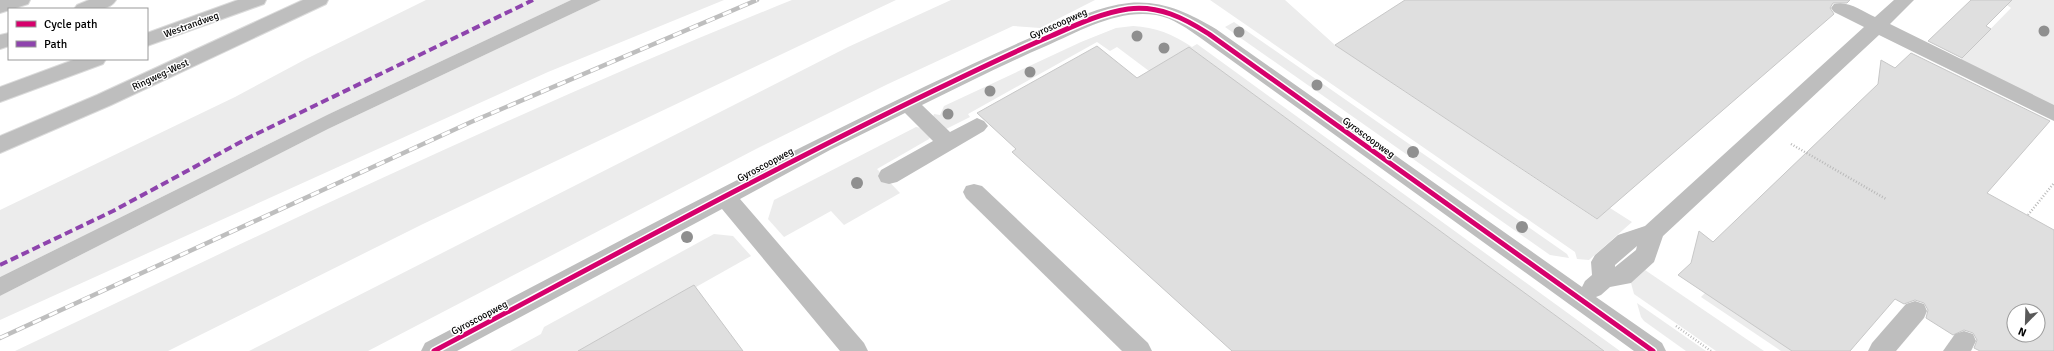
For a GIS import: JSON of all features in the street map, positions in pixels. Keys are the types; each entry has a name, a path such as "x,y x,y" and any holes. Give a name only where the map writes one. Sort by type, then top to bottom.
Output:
{"main road":[{"path":"0,7 21,0"},
{"path":"87,8 107,0"},
{"name":"Westrandweg","path":"148,40 257,0"},
{"name":"Ringweg-West","path":"0,145 104,100 319,0"},
{"path":"1580,299 1604,278 1624,276 1646,255 1653,232 1766,130 1904,0"},
{"name":"Gyroscoopweg","path":"434,351 724,196 907,103 1005,56 1097,16 1114,11 1166,5 1178,15 1209,34 1653,351"},
{"path":"1840,8 2054,114"},
{"path":"0,95 93,60"},
{"path":"907,103 948,143"},
{"path":"889,176 977,126"},
{"path":"974,192 1139,351"},
{"path":"724,196 855,351"},
{"path":"1881,351 1914,311"}],"path":[{"path":"1766,130 1886,199"},
{"path":"2028,215 2054,183"}],"shaded area":[{"path":"426,0 571,0 329,114 0,277 0,210 235,97 306,59"},
{"path":"571,0 601,0 328,129 0,296 0,277 329,114"},
{"path":"601,0 724,0 548,72 0,320 0,296 328,129"},
{"path":"792,0 896,0 423,224 168,351 15,351 304,214 498,125 595,82"},
{"path":"951,0 1095,0 1040,28 1013,26 888,84 756,149 368,351 249,351 848,47"},
{"path":"1210,0 1285,0 1335,45 1596,219 1610,208 1632,222 1589,260 1577,259 1575,252"},
{"path":"2012,0 2054,0 2054,106 1960,60 2011,8 2007,5"},
{"path":"1234,22 1567,254 1569,258 1550,255 1225,27"},
{"path":"1133,26 1164,32 1178,38 1192,47 1197,44 1620,351 1604,351 1189,47 1149,71 1117,47 1110,51 1097,42 968,114 970,117 946,129 933,117 934,114 940,115 944,106 1081,42 1116,28"},
{"path":"916,127 921,128 930,137 929,139 877,169 900,193 844,225 831,211 784,237 768,219 774,200"},
{"path":"714,234 733,236 751,256 696,287 694,285 578,351 510,351 541,334 544,327"},
{"path":"1645,270 1764,351 1716,351 1634,294 1631,283"},
{"path":"1705,293 1792,351 1781,351 1701,297"},
{"path":"1637,303 1706,351 1686,351 1644,321 1641,317"}],"building":[{"path":"1405,0 1850,0 1847,3 1833,3 1830,8 1834,14 1597,219 1335,45"},
{"path":"1971,0 2012,0 1986,26 1991,29 1962,58 1928,41"},
{"path":"1097,46 1137,78 1189,47 1604,351 1232,351 1012,152 1016,149 977,113"},
{"path":"1911,53 2050,121 1987,193 2054,230 2054,351 1980,351 1974,348 1977,340 1973,333 1964,330 1953,335 1926,318 1928,310 1924,303 1915,300 1904,304 1895,299 1850,351 1792,351 1678,275 1691,263 1699,231 1713,242 1878,84 1881,60 1895,68"},
{"path":"694,285 743,351 578,351 678,294"}],"railway":[{"path":"0,338 471,122 757,0"}],"marked path":[{"path":"0,265 113,211 250,137 533,0"}],"cycle path":[{"path":"434,351 822,145 1005,56 1097,16 1129,9 1143,8 1156,9 1181,17 1209,34 1653,351"}]}
